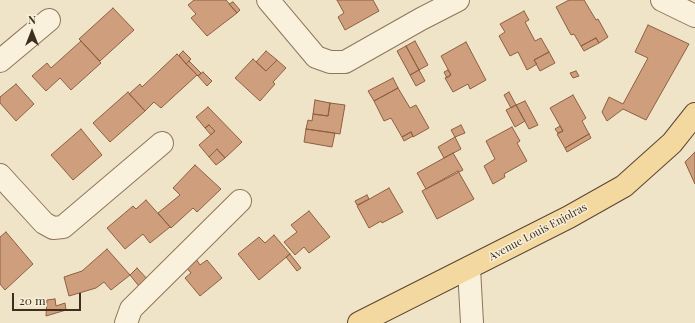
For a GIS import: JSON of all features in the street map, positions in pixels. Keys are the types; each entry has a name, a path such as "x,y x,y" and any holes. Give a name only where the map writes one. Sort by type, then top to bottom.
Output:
{"main road":[{"name":"Avenue Louis Enjolras","path":"360,323 469,268 624,186 672,143 695,114"}],"street":[{"path":"268,0 316,57 330,62 345,62 458,0"},
{"path":"662,0 695,16"},
{"path":"0,61 49,20"},
{"path":"0,175 44,223 53,228 63,227 162,143"},
{"path":"126,323 131,309 240,201"},
{"path":"469,268 472,323"}],"building":[{"path":"194,0 226,0 237,13 207,36 191,18 196,14 188,5"},
{"path":"337,0 373,0 379,11 345,30 338,17 344,13"},
{"path":"569,0 584,0 596,20 598,19 608,37 599,43 596,38 581,46 574,34 571,35 556,7"},
{"path":"233,2 240,10 237,13 229,4"},
{"path":"113,8 134,30 100,61 79,39"},
{"path":"524,11 529,20 525,22 535,41 541,38 549,52 534,60 537,64 527,70 518,52 510,56 499,36 505,32 500,24"},
{"path":"648,25 689,44 646,120 623,109 607,121 602,112 609,97 623,104 648,58 635,52"},
{"path":"596,38 599,43 584,51 581,46"},
{"path":"81,41 101,63 71,90 60,78 46,91 32,76 47,63 51,68"},
{"path":"415,41 428,65 419,70 406,46"},
{"path":"466,42 486,80 470,89 468,84 453,92 445,78 451,75 441,56"},
{"path":"406,46 419,70 410,75 397,51"},
{"path":"183,51 191,59 186,64 179,55"},
{"path":"266,51 277,60 266,71 256,62"},
{"path":"549,52 555,63 540,71 534,60"},
{"path":"177,54 197,75 161,108 154,102 145,111 129,94 140,84 142,87"},
{"path":"253,59 266,71 277,60 286,68 273,82 275,84 260,101 235,78"},
{"path":"189,61 201,73 198,76 186,64"},
{"path":"419,70 425,81 416,86 410,75"},
{"path":"448,70 451,75 447,78 444,72"},
{"path":"576,71 579,76 573,78 570,73"},
{"path":"203,72 212,81 207,86 198,76"},
{"path":"393,78 398,88 374,101 368,91"},
{"path":"16,84 34,104 16,121 0,103 0,97"},
{"path":"398,88 410,108 416,105 429,128 413,137 411,132 402,137 391,118 384,121 374,101"},
{"path":"128,92 145,111 110,142 93,123"},
{"path":"509,92 516,105 511,108 504,95"},
{"path":"573,95 586,118 582,121 589,134 565,148 557,134 563,131 550,108"},
{"path":"315,100 330,103 328,116 313,114"},
{"path":"525,101 538,125 529,129 516,105"},
{"path":"330,103 345,105 340,134 306,129 308,120 312,121 313,114 328,116"},
{"path":"516,105 525,121 515,127 506,110"},
{"path":"208,107 242,142 225,158 217,149 209,157 199,145 215,131 209,125 205,128 196,117"},
{"path":"209,125 215,131 211,135 205,128"},
{"path":"461,125 465,133 455,137 451,130"},
{"path":"560,126 563,131 558,133 555,129"},
{"path":"512,127 520,141 517,143 527,161 504,174 505,177 493,184 484,166 495,159 486,141"},
{"path":"81,129 102,155 73,180 51,155"},
{"path":"306,129 335,133 332,147 304,142"},
{"path":"411,132 413,136 404,141 402,137"},
{"path":"589,134 591,138 567,152 565,148"},
{"path":"455,137 461,149 444,158 438,147"},
{"path":"217,149 225,158 216,165 209,157"},
{"path":"695,152 695,184 685,162"},
{"path":"453,153 463,170 426,189 417,173"},
{"path":"195,165 221,189 197,212 193,208 171,228 158,213 180,195 173,188"},
{"path":"458,171 474,199 437,219 422,191"},
{"path":"389,188 403,212 382,223 381,221 369,228 357,206"},
{"path":"367,195 369,199 357,205 355,201"},
{"path":"146,200 170,227 150,243 143,234 125,249 107,228 133,206 136,209"},
{"path":"309,211 330,237 309,253 304,247 295,255 284,242 297,232 291,225"},
{"path":"6,232 33,264 5,290 0,284 0,237"},
{"path":"274,235 290,254 259,280 238,254 259,237 265,243"},
{"path":"107,249 130,275 111,290 104,282 96,288 69,296 64,277 82,271"},
{"path":"290,254 301,268 297,271 286,257"},
{"path":"196,259 200,265 207,260 222,278 200,296 185,278 191,273 186,267"},
{"path":"137,268 150,282 142,290 130,275"},
{"path":"55,299 56,306 65,303 66,310 46,316 47,300"}]}
